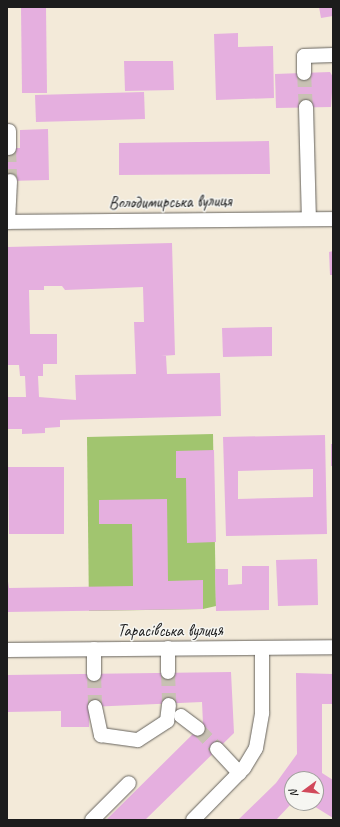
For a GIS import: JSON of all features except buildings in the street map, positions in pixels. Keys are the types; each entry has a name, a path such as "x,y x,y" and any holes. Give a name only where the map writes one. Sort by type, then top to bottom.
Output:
{"street":[{"path":"304,73 304,56 333,55"},
{"path":"306,107 309,219"},
{"path":"9,131 9,148"},
{"path":"7,222 10,181"},
{"name":"Володимирська вулиця","path":"7,222 333,219"},
{"name":"Тарасівська вулиця","path":"7,650 333,647"},
{"path":"168,648 168,672"},
{"path":"193,820 239,773 250,759 258,737 262,648"},
{"path":"94,649 94,674"},
{"path":"95,707 101,735 138,740 167,721 169,705"},
{"path":"180,716 198,729"},
{"path":"217,749 239,773"},
{"path":"92,820 129,783"}],"green space":[{"path":"213,434 216,606 203,609 89,611 87,437"}],"tunnel":[{"path":"304,73 306,107"},
{"path":"9,148 10,181"},
{"path":"168,672 169,705"},
{"path":"94,674 95,707"},
{"path":"198,729 217,749"}]}
